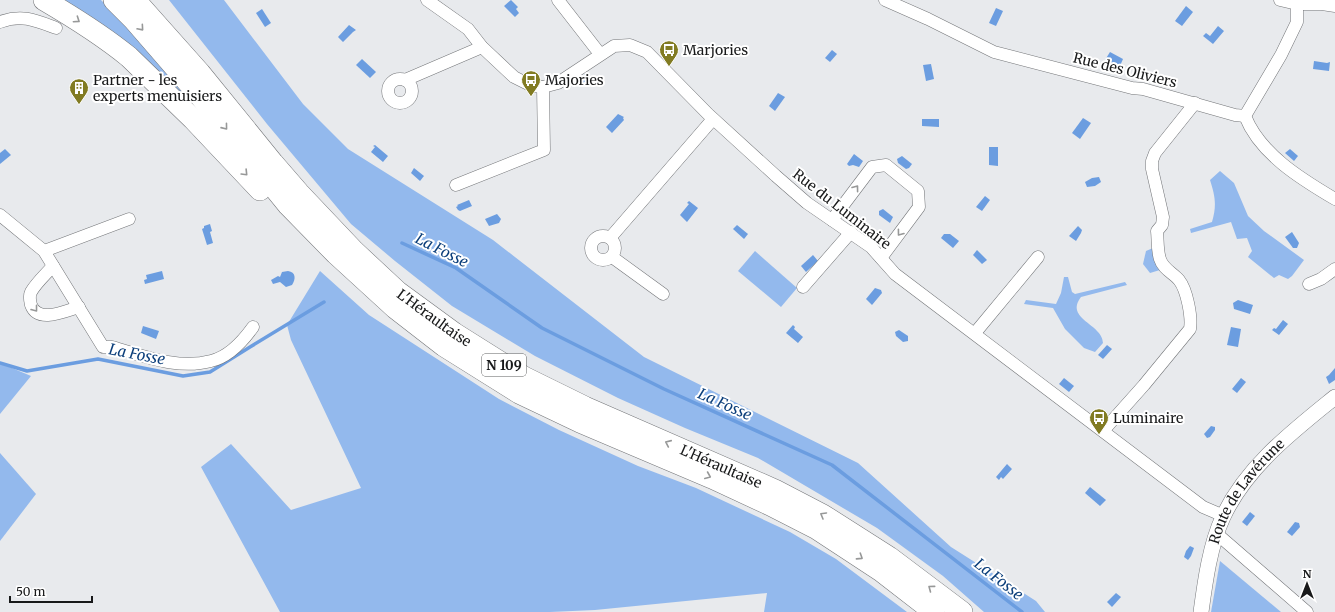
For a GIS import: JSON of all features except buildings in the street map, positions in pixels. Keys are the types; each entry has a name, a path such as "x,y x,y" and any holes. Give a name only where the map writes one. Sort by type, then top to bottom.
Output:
{"highway":[{"path":"44,0 118,47 319,248 389,314 439,352 516,397 586,428 637,438"},
{"name":"L'Héraultaise","path":"114,0 134,20 199,95 288,205 336,254 395,308 444,346 519,393 580,422 637,438 775,490 823,515 889,557 962,612"},
{"name":"L'Héraultaise","path":"135,0 200,73 273,163 300,193 354,251 398,292 454,333 524,377 585,407 637,438 712,478 817,529 881,571 934,612"},
{"path":"153,0 223,85 271,148 352,238 424,300 470,334 512,363 564,392 637,438"}],"street":[{"path":"427,0 468,29 482,47 514,77 532,86 543,87 544,150 456,185"},
{"path":"558,0 600,54"},
{"name":"Rue des Oliviers","path":"885,0 928,19 994,52 1132,88 1143,89 1235,115 1245,116"},
{"path":"1280,0 1335,6"},
{"path":"1295,2 1297,22 1281,55 1245,116 1250,127 1264,146 1287,167 1309,184 1335,199"},
{"path":"0,22 16,18 36,20 56,28"},
{"name":"Rue du Luminaire","path":"543,87 558,83 614,46 630,45 647,52 713,119 807,203 871,247 895,274 975,333 1203,507 1224,516"},
{"path":"405,80 482,47"},
{"path":"1103,431 1144,385 1190,328 1191,317 1186,296 1179,281 1164,266 1160,259 1158,231 1162,225 1163,217 1152,169 1152,161 1155,153 1195,103"},
{"path":"610,238 713,119"},
{"path":"832,220 872,167 886,165 918,191 919,207 881,258"},
{"path":"0,215 44,251 103,347 112,347 182,365 212,361 222,356 243,340 253,327"},
{"path":"44,251 129,219"},
{"path":"803,287 851,232"},
{"path":"606,236 610,238 615,244 615,253 612,257 605,260 596,259 593,256 590,247 594,240 597,237 606,236"},
{"path":"612,257 663,294"},
{"path":"975,333 1038,257"},
{"path":"54,266 31,293 30,301 32,309 39,314 46,315 78,307"},
{"path":"1309,284 1321,279 1335,270"},
{"name":"Route de Lavérune","path":"1201,612 1211,557 1217,534 1224,516 1236,495 1262,461 1296,429 1335,397"},
{"path":"1217,534 1307,612"}],"shaded area":[{"path":"58,0 101,0 125,25 228,145"},
{"path":"169,0 224,0 303,104 348,149 493,240 644,357 858,463 951,547 1036,601 1045,612 984,612 943,576 877,528 758,458 618,398 535,356 452,306 351,224 267,124"},
{"path":"511,0 518,7 516,9 519,13 515,17 504,6"},
{"path":"1186,6 1193,12 1182,26 1175,21"},
{"path":"996,8 1003,11 996,26 989,23"},
{"path":"262,9 271,23 265,27 256,13"},
{"path":"349,25 356,30 343,42 338,37"},
{"path":"1218,26 1224,31 1213,44 1203,36 1206,33 1210,36"},
{"path":"832,50 837,54 830,62 825,58"},
{"path":"1110,52 1123,59 1119,68 1105,60"},
{"path":"362,59 376,72 370,78 356,65"},
{"path":"1314,61 1330,62 1329,71 1313,69"},
{"path":"931,64 934,79 926,81 923,65"},
{"path":"585,74 589,78 579,87 576,83"},
{"path":"778,93 785,97 775,111 769,106"},
{"path":"618,114 624,117 624,120 612,133 606,127"},
{"path":"1083,118 1091,123 1080,139 1072,133"},
{"path":"922,119 939,119 939,127 922,126"},
{"path":"375,145 388,156 383,162 371,152 375,147 373,146"},
{"path":"989,147 998,147 998,166 989,165"},
{"path":"5,149 11,155 0,164 0,153"},
{"path":"1290,149 1298,156 1294,161 1285,153"},
{"path":"854,154 863,161 859,167 853,165 849,166 847,164"},
{"path":"902,156 912,164 909,168 906,169 898,163 897,159"},
{"path":"414,168 424,176 420,181 411,173"},
{"path":"1220,171 1234,183 1248,216 1264,231 1304,260 1288,279 1279,275 1274,278 1248,257 1252,251 1247,238 1237,239 1231,222 1191,233 1190,229 1212,222 1215,201 1210,180"},
{"path":"1099,177 1101,182 1095,186 1087,187 1085,182 1092,178"},
{"path":"985,196 990,200 982,211 976,207"},
{"path":"469,200 472,206 460,211 458,210 456,207 458,206 457,205"},
{"path":"689,201 698,208 687,222 680,215 689,204 687,203"},
{"path":"883,209 893,217 890,223 879,215 879,211"},
{"path":"497,214 501,219 499,223 489,226 485,219"},
{"path":"210,224 212,231 210,232 213,243 207,245 202,229 204,226"},
{"path":"737,225 748,234 744,239 733,229"},
{"path":"1078,226 1082,230 1076,241 1069,236"},
{"path":"1292,232 1299,243 1297,248 1293,248 1285,237"},
{"path":"944,234 950,234 959,241 953,248 941,238"},
{"path":"1153,248 1160,270 1150,273 1143,264 1146,251"},
{"path":"977,250 987,260 982,264 973,255"},
{"path":"755,251 797,288 781,307 738,271"},
{"path":"813,255 818,261 806,272 801,266"},
{"path":"162,271 164,279 145,284 144,280 147,279 146,275"},
{"path":"288,271 294,274 292,285 286,287 280,282 273,284 271,280 278,276 280,277 282,272"},
{"path":"320,271 369,315 499,399 559,430 638,466 696,488 790,532 836,559 907,612 764,612 767,593 595,610 550,612 280,612 201,467 231,444 291,510 361,488 291,340 287,325"},
{"path":"1064,277 1068,277 1072,292 1075,294 1125,282 1127,285 1081,297 1077,305 1077,311 1080,316 1101,336 1103,343 1095,352 1084,348 1065,329 1053,308 1024,304 1026,300 1056,304 1061,293"},
{"path":"875,288 881,290 882,293 872,305 866,299"},
{"path":"1238,300 1253,305 1250,314 1234,309 1233,303"},
{"path":"1283,320 1288,324 1279,335 1272,330 1274,328 1276,329"},
{"path":"793,325 795,327 794,329 803,337 798,343 786,333"},
{"path":"143,326 159,331 156,339 141,333"},
{"path":"1231,327 1241,329 1238,347 1227,345"},
{"path":"899,330 908,336 908,341 903,342 896,336 895,332"},
{"path":"1107,345 1112,349 1103,359 1098,355"},
{"path":"0,363 31,376 0,414"},
{"path":"1335,368 1335,380 1329,384 1326,377"},
{"path":"1064,378 1074,386 1069,392 1059,384"},
{"path":"1241,378 1246,382 1237,393 1232,389"},
{"path":"1211,426 1215,427 1215,430 1210,437 1207,438 1204,434"},
{"path":"0,453 36,494 0,541"},
{"path":"1007,464 1012,469 1003,479 1001,477 999,480 996,477"},
{"path":"1090,487 1106,500 1100,506 1085,493"},
{"path":"1250,512 1255,516 1247,526 1242,522"},
{"path":"1295,522 1299,523 1300,527 1292,536 1287,532"},
{"path":"1190,546 1194,548 1188,560 1184,557"},
{"path":"1220,561 1281,612 1211,612"},
{"path":"1116,593 1121,597 1112,607 1107,602"}],"waterway":[{"name":"La Fosse","path":"402,243 456,268 542,328 664,389 832,465 1022,612"},
{"name":"La Fosse","path":"0,363 27,371 98,359 183,376 210,372 324,302"}],"place":[{"name":"Marjories","path":"669,67"},
{"name":"Majories","path":"531,97"},
{"name":"Partner - les experts menuisiers","path":"79,105"},
{"name":"Luminaire","path":"1099,435"}]}
